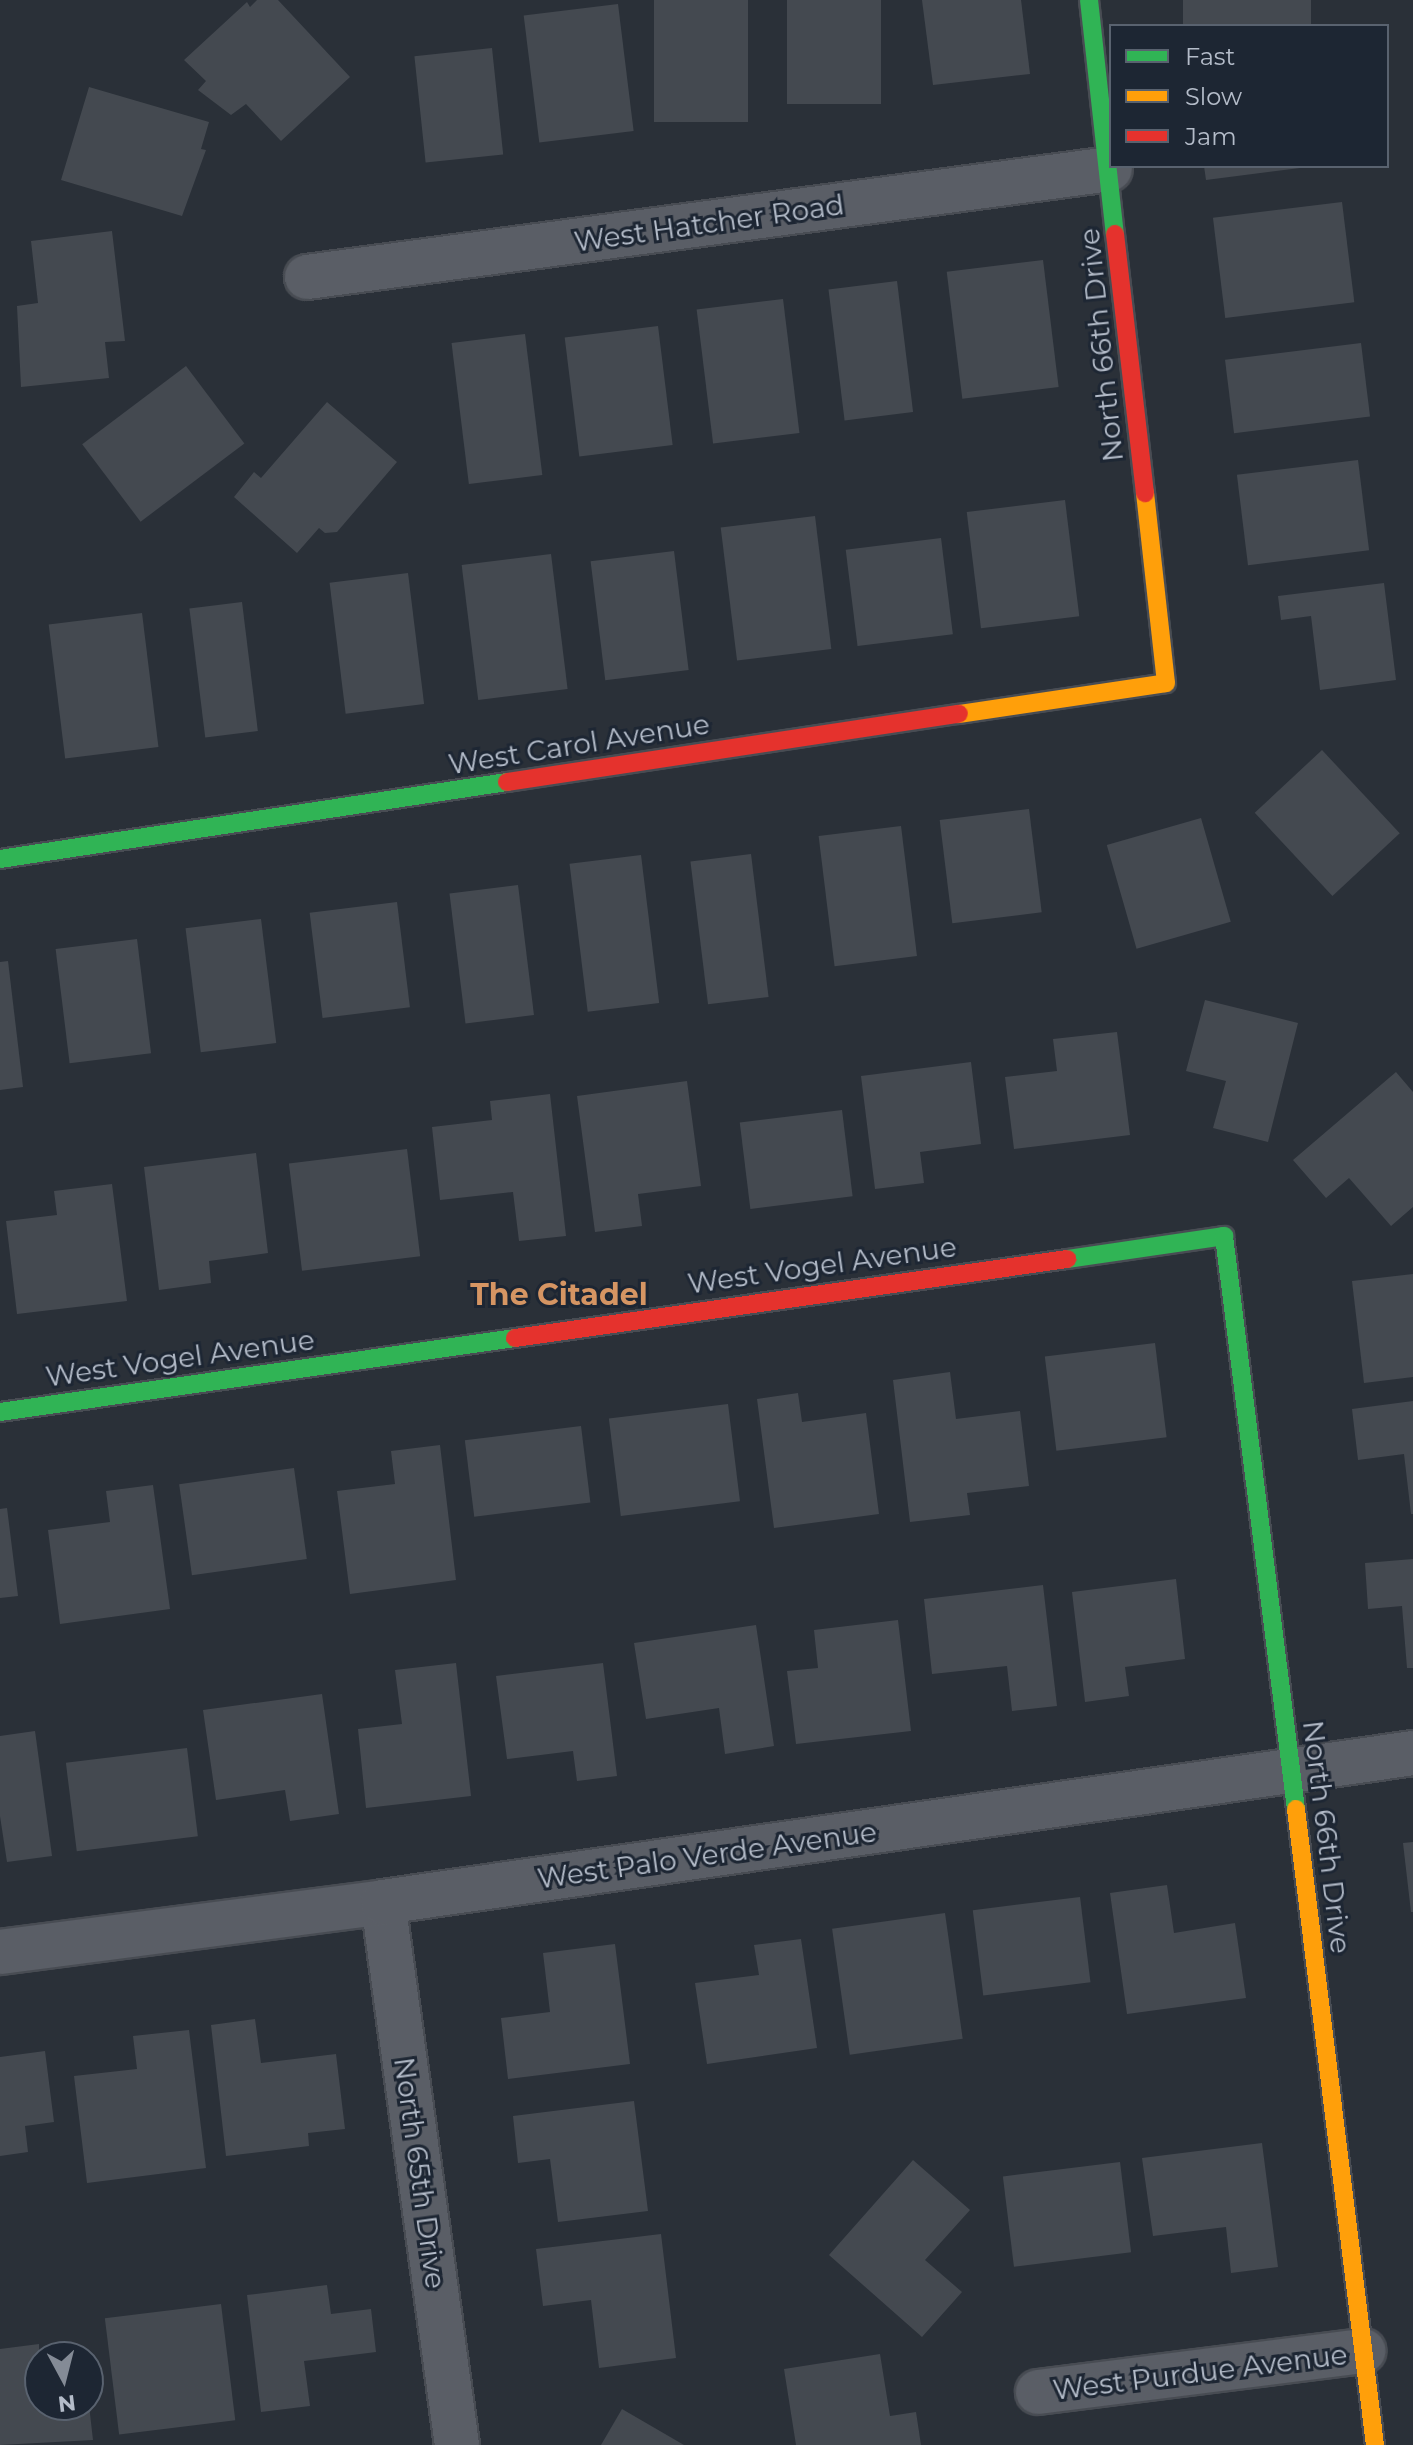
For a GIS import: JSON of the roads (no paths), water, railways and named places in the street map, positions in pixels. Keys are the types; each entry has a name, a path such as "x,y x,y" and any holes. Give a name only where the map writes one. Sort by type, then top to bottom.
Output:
{"street":[{"name":"North 66th Drive","path":"1089,0 1109,161"},
{"name":"North 66th Drive","path":"1110,169 1166,683"},
{"name":"West Hatcher Road","path":"307,277 1110,169"},
{"name":"West Carol Avenue","path":"0,859 1166,683"},
{"name":"North 66th Drive","path":"1224,1236 1375,2445"},
{"name":"West Vogel Avenue","path":"0,1412 1224,1236"},
{"name":"West Palo Verde Avenue","path":"0,1952 383,1902 1413,1753"},
{"name":"North 65th Drive","path":"383,1902 457,2445"},
{"name":"West Purdue Avenue","path":"1038,2392 1363,2351"}],"district":[{"name":"The Citadel","path":"559,1295"}]}
